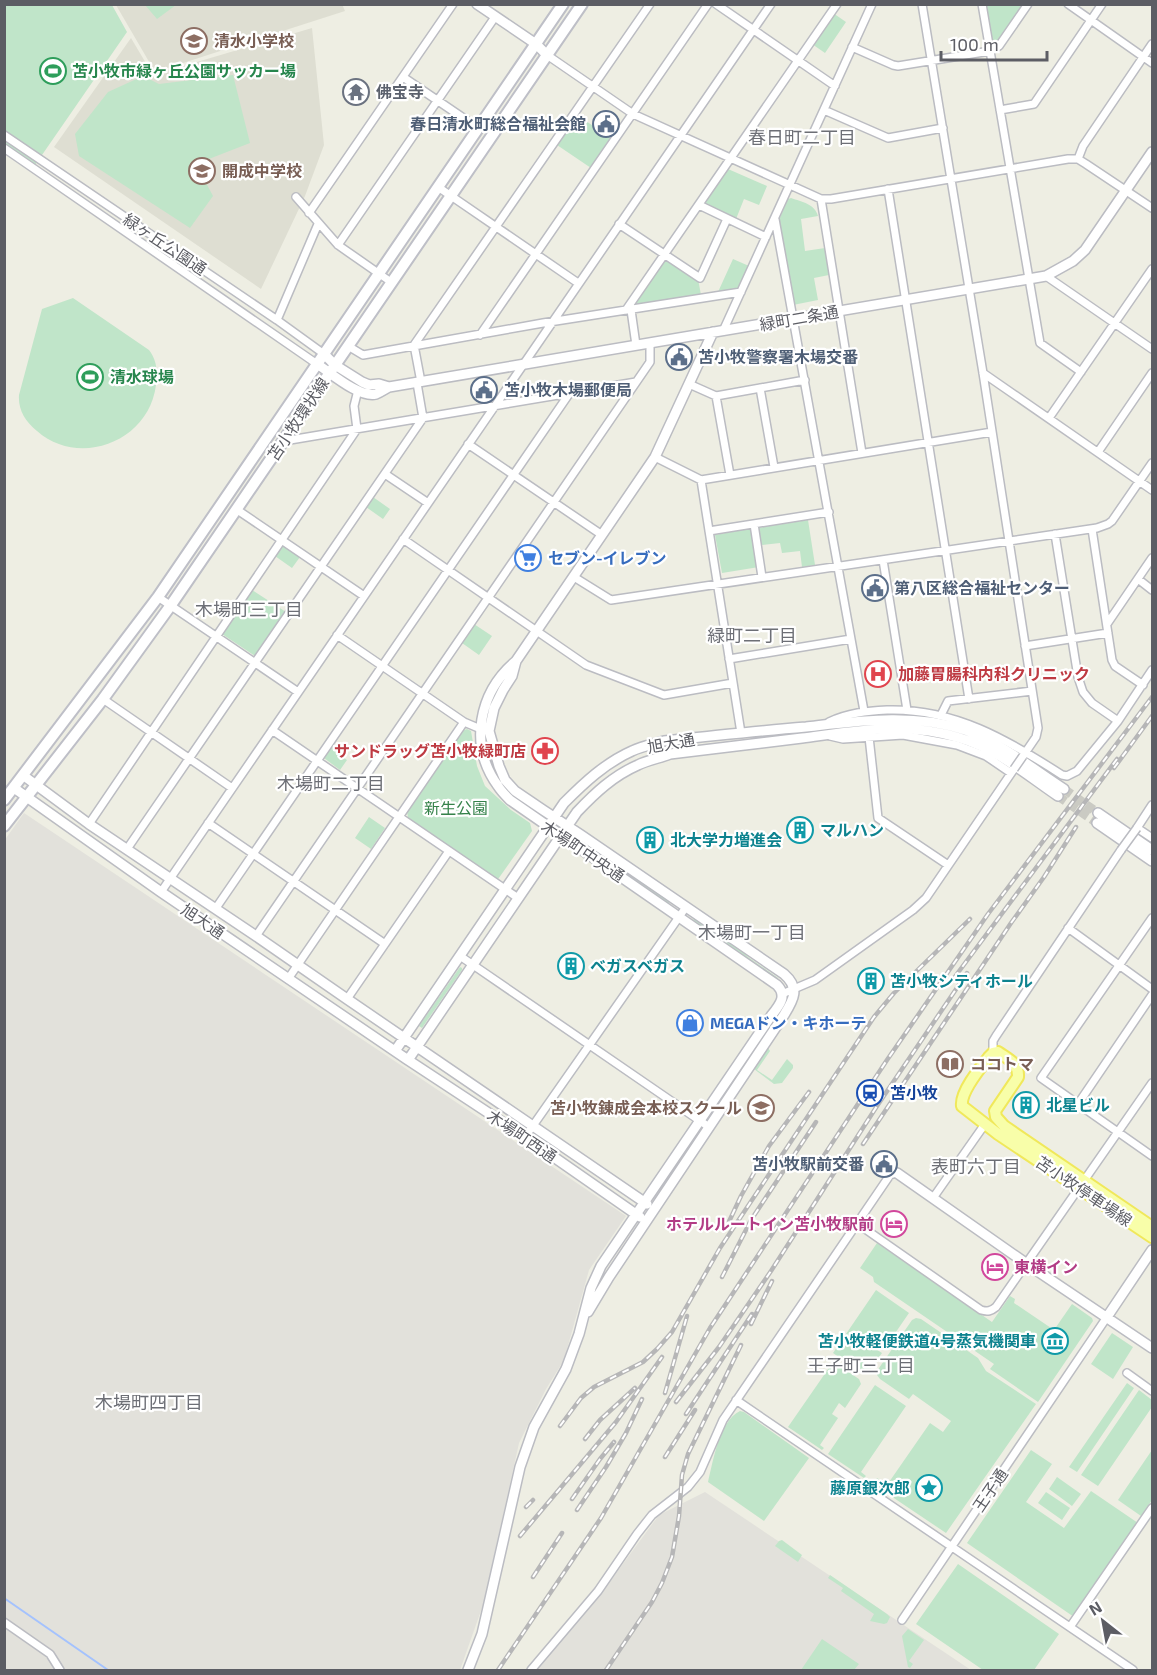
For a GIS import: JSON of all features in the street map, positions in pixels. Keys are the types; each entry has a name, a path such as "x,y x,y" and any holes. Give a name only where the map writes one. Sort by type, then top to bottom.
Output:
{"main road":[{"name":"苫小牧環状線","path":"4,800 158,597 563,4"},
{"name":"苫小牧環状線","path":"4,826 103,699 171,605 582,4"},
{"name":"苫小牧停車場線","path":"1152,1227 1082,1184 985,1124 962,1106 964,1092 993,1053 998,1052 1016,1064 1018,1070 1018,1077 995,1112 996,1117 1004,1126 1082,1184 1152,1237"}],"street":[{"path":"309,213 453,4"},
{"path":"477,4 536,44 547,56 633,114 821,199 1078,159 1152,208"},
{"path":"128,849 423,418 414,345 650,4"},
{"path":"480,335 708,4"},
{"path":"716,4 835,86"},
{"path":"161,892 771,4"},
{"path":"636,345 628,310 837,4"},
{"path":"468,1671 482,1634 520,1467 534,1427 566,1369 591,1288 601,1266 781,1001 783,994 815,981 913,910 926,898 1036,737 1038,728 984,373 922,4"},
{"path":"982,4 1040,344 1081,372"},
{"path":"852,47 898,66 990,51 999,46 1028,4"},
{"path":"1068,4 1152,63"},
{"path":"1000,110 1034,104 1102,4"},
{"path":"723,331 870,5"},
{"path":"338,245 495,17"},
{"path":"1078,159 1083,146 1152,44"},
{"path":"403,77 478,128"},
{"path":"824,110 888,138 943,128"},
{"name":"緑ヶ丘公園通","path":"4,135 277,320 321,359"},
{"name":"緑ヶ丘公園通","path":"4,148 321,359"},
{"name":"緑町二条通","path":"321,359 358,390 368,394 377,393 389,387 1046,276 1060,270 1085,250 1152,152"},
{"path":"438,187 578,283"},
{"path":"888,189 969,699"},
{"path":"296,197 338,245 391,282"},
{"path":"821,199 861,453"},
{"path":"699,205 766,237"},
{"path":"620,224 700,278 727,219"},
{"path":"775,219 864,711"},
{"path":"277,320 318,224"},
{"path":"1049,418 1152,269"},
{"path":"1046,276 1152,349"},
{"path":"348,346 363,355 552,321 741,292"},
{"name":"木場町中央通","path":"713,332 654,457 516,661 512,676 502,690 484,730 483,750 489,771 510,800 777,985 783,994"},
{"path":"256,936 650,362 650,343"},
{"name":"緑町二条通","path":"332,368 369,385 378,384 389,387"},
{"path":"984,373 1152,490"},
{"path":"1098,452 1152,373"},
{"path":"689,384 716,396 805,380"},
{"path":"284,441 636,382"},
{"path":"760,388 774,467"},
{"path":"89,824 357,429 354,406 358,390"},
{"path":"216,908 569,394"},
{"path":"716,396 730,475"},
{"path":"654,457 701,480 992,432"},
{"path":"468,444 602,535"},
{"path":"574,577 611,600 1092,529 1108,525 1152,463"},
{"path":"385,474 428,503"},
{"path":"701,480 741,733"},
{"path":"236,509 364,596"},
{"path":"709,531 829,512"},
{"path":"754,524 762,577"},
{"path":"1092,529 1112,660 1115,666 1143,685"},
{"path":"1055,534 1078,677 1083,692 1092,703 1118,721"},
{"path":"403,539 586,665 664,695 733,683"},
{"path":"1025,646 1072,638 1107,628 1152,558"},
{"path":"883,560 907,710"},
{"path":"1138,579 1152,590"},
{"path":"158,597 298,692"},
{"path":"337,635 464,722 484,730"},
{"path":"729,659 851,639"},
{"path":"1012,771 986,756 957,745 903,735 843,738 825,730 840,717 864,711 907,710 941,715 998,736 1025,754 1067,776 1073,774 1118,721 1152,670"},
{"path":"941,715 948,701 1032,692"},
{"path":"103,699 232,788"},
{"path":"288,979 464,722"},
{"name":"旭大通","path":"395,1051 564,803 588,778 633,750 664,741 741,733 906,727 960,738 995,752 1061,792"},
{"path":"272,730 518,898"},
{"name":"木場町中央通","path":"484,730 506,780 515,791 784,974 794,990"},
{"name":"旭大通","path":"14,788 161,892 408,1060 567,826 577,812 600,789 619,774 670,754 825,730"},
{"path":"869,736 878,818 948,865"},
{"name":"旭大通","path":"24,776 89,824 216,908 417,1047"},
{"path":"993,1053 993,1041 1152,805"},
{"path":"1152,850 1098,818 1152,861"},
{"path":"208,823 385,944"},
{"path":"1137,828 1152,838"},
{"path":"346,999 449,851"},
{"path":"525,1137 686,907"},
{"path":"1152,918 1041,1078 1152,1156"},
{"path":"1068,928 1152,989"},
{"path":"460,956 709,1127"},
{"path":"582,1323 603,1286 790,1006 794,990"},
{"path":"1078,1104 1152,995"},
{"name":"木場町西通","path":"417,1047 654,1209"},
{"name":"木場町西通","path":"408,1060 648,1221"},
{"path":"858,1224 981,1310 991,1311 1027,1264 1152,1083"},
{"path":"933,1198 985,1124"},
{"path":"531,1671 598,1591 652,1515 688,1487 700,1472 723,1420 890,1175 897,1173 1152,1348"},
{"name":"王子通","path":"902,1620 1152,1250"},
{"path":"1127,1373 1152,1391"},
{"path":"736,1400 1133,1671"},
{"path":"1071,1627 1152,1508"},
{"path":"4,1622 50,1654 60,1671"}],"shaded area":[{"name":"清水小学校","path":"342,4 345,11 155,72 116,5"},
{"name":"開成中学校","path":"312,28 324,145 305,196 261,289 54,147 131,38 153,75"},
{"path":"24,813 626,1216 589,1270 564,1360 546,1389 519,1443 483,1605 460,1670 5,1670 4,841"},
{"path":"705,1492 971,1670 535,1670 547,1653 597,1599 659,1515"}],"green space":[{"name":"苫小牧市緑ヶ丘公園サッカー場","path":"4,5 112,5 127,32 33,168 5,148"},
{"path":"145,5 176,5 157,19"},
{"path":"985,5 1024,5 997,41 992,42"},
{"path":"833,13 846,22 825,53 812,44"},
{"path":"233,75 250,143 196,164 213,196 190,228 79,156 75,134 108,92 143,76 159,84"},
{"path":"577,115 611,138 591,168 557,145"},
{"path":"728,169 767,186 759,205 744,199 736,219 705,203"},
{"path":"788,199 808,204 818,216 801,219 805,251 825,248 829,275 814,278 818,300 793,305 778,222"},
{"path":"666,257 698,279 701,295 637,305 635,302"},
{"path":"733,259 749,266 739,288 718,292"},
{"name":"清水球場","path":"73,298 149,350 156,367 156,385 151,405 140,421 126,434 110,443 91,448 72,447 54,442 37,431 23,415 19,400 42,309"},
{"path":"373,497 390,509 383,519 366,507"},
{"path":"808,520 815,565 802,567 800,551 782,553 780,543 761,545 758,528"},
{"path":"752,528 759,567 722,573 715,535"},
{"path":"282,545 300,557 292,568 275,556"},
{"path":"252,590 286,612 255,656 222,634"},
{"path":"474,624 492,636 479,655 462,643"},
{"name":"新生公園","path":"467,729 471,731 477,766 485,786 511,810 530,823 532,831 496,882 409,822 407,812 462,731"},
{"path":"332,746 339,750 337,753 347,760 340,770 324,758"},
{"path":"369,817 385,828 371,849 355,838"},
{"path":"581,839 670,901 668,904 579,841"},
{"path":"695,918 743,951 778,978 693,920"},
{"path":"460,967 462,970 422,1028 419,1026"},
{"path":"767,1046 770,1051 757,1070 772,1080 787,1059 793,1068 782,1083 774,1084 754,1069"},
{"path":"877,1243 992,1322 1010,1296 1015,1299 1014,1303 1054,1330 1072,1304 1093,1321 1038,1402 990,1369 994,1364 874,1282 873,1277 860,1268"},
{"path":"876,1290 909,1313 887,1345 873,1336 868,1344 882,1353 868,1373 863,1374 833,1353"},
{"path":"921,1319 978,1358 986,1371 1036,1404 946,1533 873,1484 877,1478 887,1485 930,1423 943,1432 951,1421 913,1394 909,1399 877,1375 877,1371 912,1320"},
{"path":"1112,1333 1133,1347 1113,1379 1091,1364"},
{"path":"833,1362 859,1379 861,1384 845,1408 839,1403 832,1414 838,1418 820,1445 824,1448 822,1450 788,1427"},
{"path":"1127,1383 1134,1388 1077,1472 1069,1467"},
{"path":"875,1385 906,1406 861,1472 866,1476 864,1478 828,1454"},
{"path":"1139,1390 1152,1400 1152,1407 1098,1486 1081,1475"},
{"path":"740,1411 809,1458 764,1521 708,1482 722,1433 733,1416"},
{"path":"1031,1450 1052,1464 1026,1502 1064,1528 1091,1491 1138,1523 1074,1617 967,1543"},
{"path":"1152,1450 1152,1500 1141,1516 1118,1500"},
{"path":"1057,1477 1081,1494 1072,1506 1049,1489"},
{"path":"1046,1492 1070,1508 1062,1520 1038,1503"},
{"path":"782,1540 802,1555 798,1562 775,1546"},
{"path":"958,1564 1059,1634 1034,1670 983,1670 916,1624"},
{"path":"830,1575 887,1614 890,1617 887,1623 870,1621 874,1614 841,1591 843,1588 828,1578"},
{"path":"908,1629 924,1640 909,1661 913,1664 910,1668 902,1636"},
{"path":"822,1639 859,1664 854,1670 801,1670"}],"waterway":[{"path":"4,1598 108,1670"}],"tunnel":[{"path":"1064,789 1098,813"},
{"path":"1058,796 1097,823"}],"railway":[{"path":"498,1670 601,1518 710,1328 887,1060 988,914 1152,697"},
{"path":"1114,768 1152,716"},
{"path":"954,978 1117,759"},
{"path":"863,1144 1076,827"},
{"path":"560,1426 581,1398 594,1387 643,1362 672,1332 720,1248 874,1017 894,993 970,919"},
{"path":"676,1402 719,1347 771,1271 877,1106 967,973"},
{"path":"726,1228 769,1146 809,1092"},
{"path":"722,1277 751,1220 816,1122"},
{"path":"751,1324 772,1281"},
{"path":"686,1414 752,1314"},
{"path":"665,1393 687,1316"},
{"path":"606,1670 652,1602 662,1583 672,1557 679,1516 682,1475 688,1454 741,1345"},
{"path":"520,1536 616,1422 662,1357"},
{"path":"585,1439 600,1420 635,1388"},
{"path":"577,1510 626,1433 642,1399"},
{"path":"665,1457 695,1410"},
{"path":"572,1499 614,1442"},
{"path":"526,1507 533,1500"},
{"path":"533,1577 562,1533"}],"place":[{"name":"清水小学校","path":"194,41"},
{"name":"苫小牧市緑ヶ丘公園サッカー場","path":"53,71"},
{"name":"佛宝寺","path":"356,92"},
{"name":"春日清水町総合福祉会館","path":"606,124"},
{"name":"開成中学校","path":"202,171"},
{"name":"苫小牧警察署木場交番","path":"679,357"},
{"name":"清水球場","path":"90,377"},
{"name":"苫小牧木場郵便局","path":"484,390"},
{"name":"セブン-イレブン","path":"528,558"},
{"name":"第八区総合福祉センター","path":"875,588"},
{"name":"加藤胃腸科内科クリニック","path":"878,674"},
{"name":"サンドラッグ苫小牧緑町店","path":"545,751"},
{"name":"マルハン","path":"800,830"},
{"name":"北大学力増進会","path":"650,840"},
{"name":"ベガスベガス","path":"571,966"},
{"name":"苫小牧シティホール","path":"871,981"},
{"name":"MEGAドン・キホーテ","path":"690,1023"},
{"name":"ココトマ","path":"950,1064"},
{"name":"苫小牧","path":"870,1093"},
{"name":"北星ビル","path":"1026,1105"},
{"name":"苫小牧錬成会本校スクール","path":"761,1108"},
{"name":"苫小牧駅前交番","path":"884,1164"},
{"name":"ホテルルートイン苫小牧駅前","path":"894,1224"},
{"name":"東横イン","path":"995,1267"},
{"name":"苫小牧軽便鉄道4号蒸気機関車","path":"1055,1341"},
{"name":"藤原銀次郎","path":"929,1488"}],"district":[{"name":"春日町二丁目","path":"802,138"},
{"name":"木場町三丁目","path":"249,610"},
{"name":"緑町二丁目","path":"752,636"},
{"name":"木場町二丁目","path":"331,784"},
{"name":"木場町一丁目","path":"752,933"},
{"name":"表町六丁目","path":"976,1167"},
{"name":"王子町三丁目","path":"861,1366"},
{"name":"木場町四丁目","path":"149,1403"}]}
